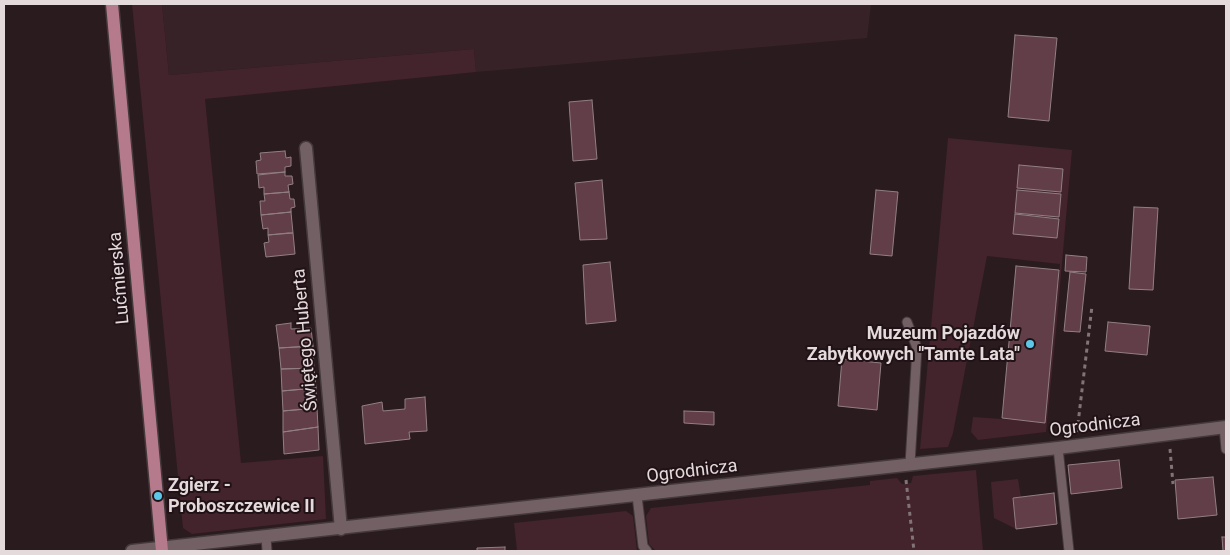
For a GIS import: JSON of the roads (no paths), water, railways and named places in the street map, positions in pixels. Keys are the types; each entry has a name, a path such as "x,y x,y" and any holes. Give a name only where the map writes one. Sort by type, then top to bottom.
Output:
{"main road":[{"name":"Lućmierska","path":"112,4 162,550"}],"street":[{"name":"Świętego Huberta","path":"306,148 341,529"},
{"name":"Ogrodnicza","path":"132,551 162,550 1076,446 1225,427"}],"lane":[{"path":"907,322 917,348 908,464"},
{"path":"1225,427 1226,449"},
{"path":"1058,448 1069,551"},
{"path":"637,496 645,550"},
{"path":"266,537 267,551"}],"place":[{"name":"Muzeum Pojazdów Zabytkowych \"Tamte Lata\"","path":"1030,344"},
{"name":"Zgierz - Proboszczewice II","path":"158,496"}]}
